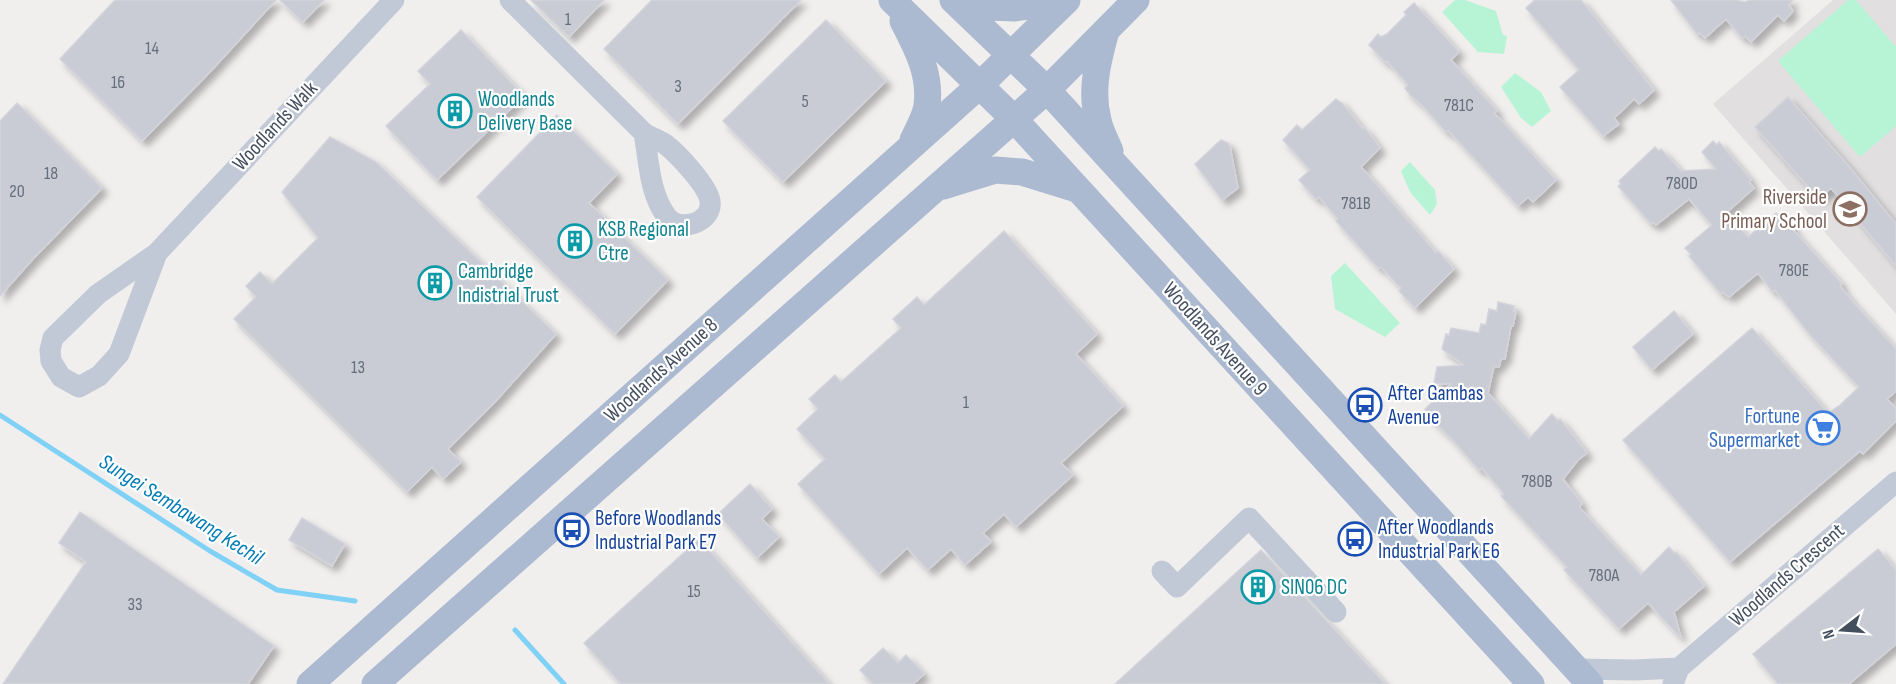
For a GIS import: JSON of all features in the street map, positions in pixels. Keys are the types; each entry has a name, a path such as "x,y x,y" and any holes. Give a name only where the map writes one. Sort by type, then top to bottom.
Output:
{"main road":[{"name":"Woodlands Avenue 9","path":"953,0 1047,90 1583,676"},
{"path":"962,0 988,8 1015,8 1067,0"},
{"name":"Woodlands Avenue 8","path":"310,684 980,85 1067,0"},
{"path":"375,684 1047,90 1136,0"},
{"name":"Woodlands Avenue 9","path":"893,1 1014,119 1532,684"},
{"path":"893,1 920,54 927,79 927,107 911,146"},
{"path":"1106,30 1096,70 1095,99 1098,120 1116,167"},
{"path":"936,188 995,170 1022,172 1078,189"}],"street":[{"name":"Woodlands Walk","path":"157,253 119,354 99,376 79,387 61,377 51,362 50,350 53,338 98,294 157,253 394,0"},
{"path":"510,0 644,133"},
{"name":"Woodlands Crescent","path":"1583,676 1641,670 1676,676 1896,482"},
{"path":"1162,571 1178,587 1249,518 1336,612"}],"shaded area":[{"name":"Riverside Primary School","path":"1833,0 1896,0 1896,314 1713,104"}],"green space":[{"path":"1455,0 1465,0 1496,11 1503,35 1507,36 1504,54 1478,52 1442,12"},
{"path":"1848,0 1856,0 1896,47 1896,126 1860,157 1778,61"},
{"path":"1515,73 1541,92 1551,111 1532,127 1521,118 1501,87"},
{"path":"1410,162 1435,190 1437,204 1430,215 1410,192 1401,171"},
{"path":"1345,263 1400,323 1385,337 1335,309 1331,276"}],"building":[{"path":"115,0 276,0 142,141 60,59"},
{"path":"280,0 324,0 303,22"},
{"path":"531,0 604,0 569,37"},
{"path":"652,0 801,0 678,124 604,49"},
{"path":"1535,0 1581,0 1654,90 1639,104 1634,99 1614,118 1619,124 1603,136 1560,87 1579,70 1526,8"},
{"path":"1671,0 1746,2 1749,0 1793,0 1788,5 1793,11 1784,21 1778,15 1751,42 1745,36 1742,38 1726,19 1705,38 1700,33 1697,34"},
{"path":"1414,3 1459,52 1451,60 1497,111 1494,113 1556,180 1533,202 1528,197 1518,206 1448,130 1446,132 1410,95 1405,88 1408,85 1369,45 1378,34 1381,37 1387,34 1406,15 1404,12"},
{"path":"826,20 886,81 783,182 723,121"},
{"name":"Woodlands Delivery Base","path":"461,30 524,96 437,180 386,126 430,84 418,71"},
{"path":"1788,97 1896,224 1896,266 1831,188 1819,199 1755,127"},
{"path":"1336,99 1363,129 1365,128 1380,148 1361,167 1436,253 1438,251 1454,269 1415,308 1399,291 1401,288 1381,267 1378,268 1336,221 1338,219 1319,197 1316,199 1299,180 1310,170 1283,140 1297,125 1302,130"},
{"path":"17,103 102,188 0,296 0,121"},
{"name":"KSB Regional Ctre","path":"557,115 617,174 589,203 668,280 615,334 477,197"},
{"path":"330,137 376,162 556,334 495,402 448,449 461,462 443,479 432,467 407,492 234,319 256,297 246,286 260,272 272,284 318,238 282,192"},
{"path":"1221,140 1228,143 1230,147 1238,188 1222,200 1195,164"},
{"path":"1713,141 1717,145 1719,142 1751,180 1749,182 1754,188 1726,213 1748,237 1776,213 1782,219 1784,217 1842,284 1840,286 1853,302 1896,349 1896,391 1887,399 1896,409 1896,421 1863,454 1860,451 1730,562 1623,440 1752,328 1828,413 1859,387 1810,335 1775,290 1772,291 1758,273 1729,297 1723,292 1721,294 1685,248 1712,225 1689,199 1656,225 1653,222 1651,224 1618,186 1621,184 1619,181 1655,147 1659,151 1661,149 1681,171 1716,169 1702,152"},
{"path":"1004,231 1097,334 1076,354 1123,406 1061,463 1073,475 1016,527 1004,514 983,533 991,542 965,565 951,549 928,570 907,548 879,574 798,484 825,459 797,429 818,409 809,399 835,375 841,382 901,328 893,319 917,297 924,305"},
{"path":"1498,302 1514,306 1513,311 1516,311 1505,359 1501,359 1499,367 1494,366 1488,393 1529,439 1552,414 1558,421 1560,419 1587,453 1578,460 1563,479 1582,504 1579,507 1641,575 1669,547 1675,554 1676,552 1704,586 1674,612 1681,638 1648,603 1619,629 1564,570 1567,567 1501,496 1504,494 1482,468 1479,470 1429,417 1425,409 1451,384 1434,383 1437,367 1464,365 1442,349 1446,334 1449,335 1451,328 1479,333 1481,324 1486,325 1489,309 1497,311"},
{"path":"1674,311 1693,334 1652,370 1633,347"},
{"path":"750,484 772,509 762,519 779,537 757,558 718,514"},
{"path":"80,512 274,646 248,684 3,684 86,562 59,543"},
{"path":"302,518 345,544 332,566 289,540"},
{"path":"699,539 829,684 621,684 584,643"},
{"path":"1878,549 1896,570 1896,644 1849,684 1778,684 1753,654"},
{"name":"SIN06 DC","path":"1261,550 1385,684 1115,684"},
{"path":"883,648 898,663 906,655 924,674 913,684 873,684 860,670"}],"waterway":[{"name":"Sungei Sembawang Kechil","path":"0,415 210,551 277,590 355,601"},
{"name":"Sungei Sembawang Kechil","path":"515,630 564,684"}],"place":[{"name":"Woodlands Delivery Base","path":"455,111"},
{"name":"Riverside Primary School","path":"1850,209"},
{"name":"KSB Regional Ctre","path":"575,241"},
{"name":"Cambridge Indistrial Trust","path":"435,283"},
{"name":"After Gambas Avenue","path":"1365,405"},
{"name":"Fortune Supermarket","path":"1823,428"},
{"name":"Before Woodlands Industrial Park E7","path":"572,530"},
{"name":"After Woodlands Industrial Park E6","path":"1355,539"},
{"name":"SIN06 DC","path":"1258,587"}]}
